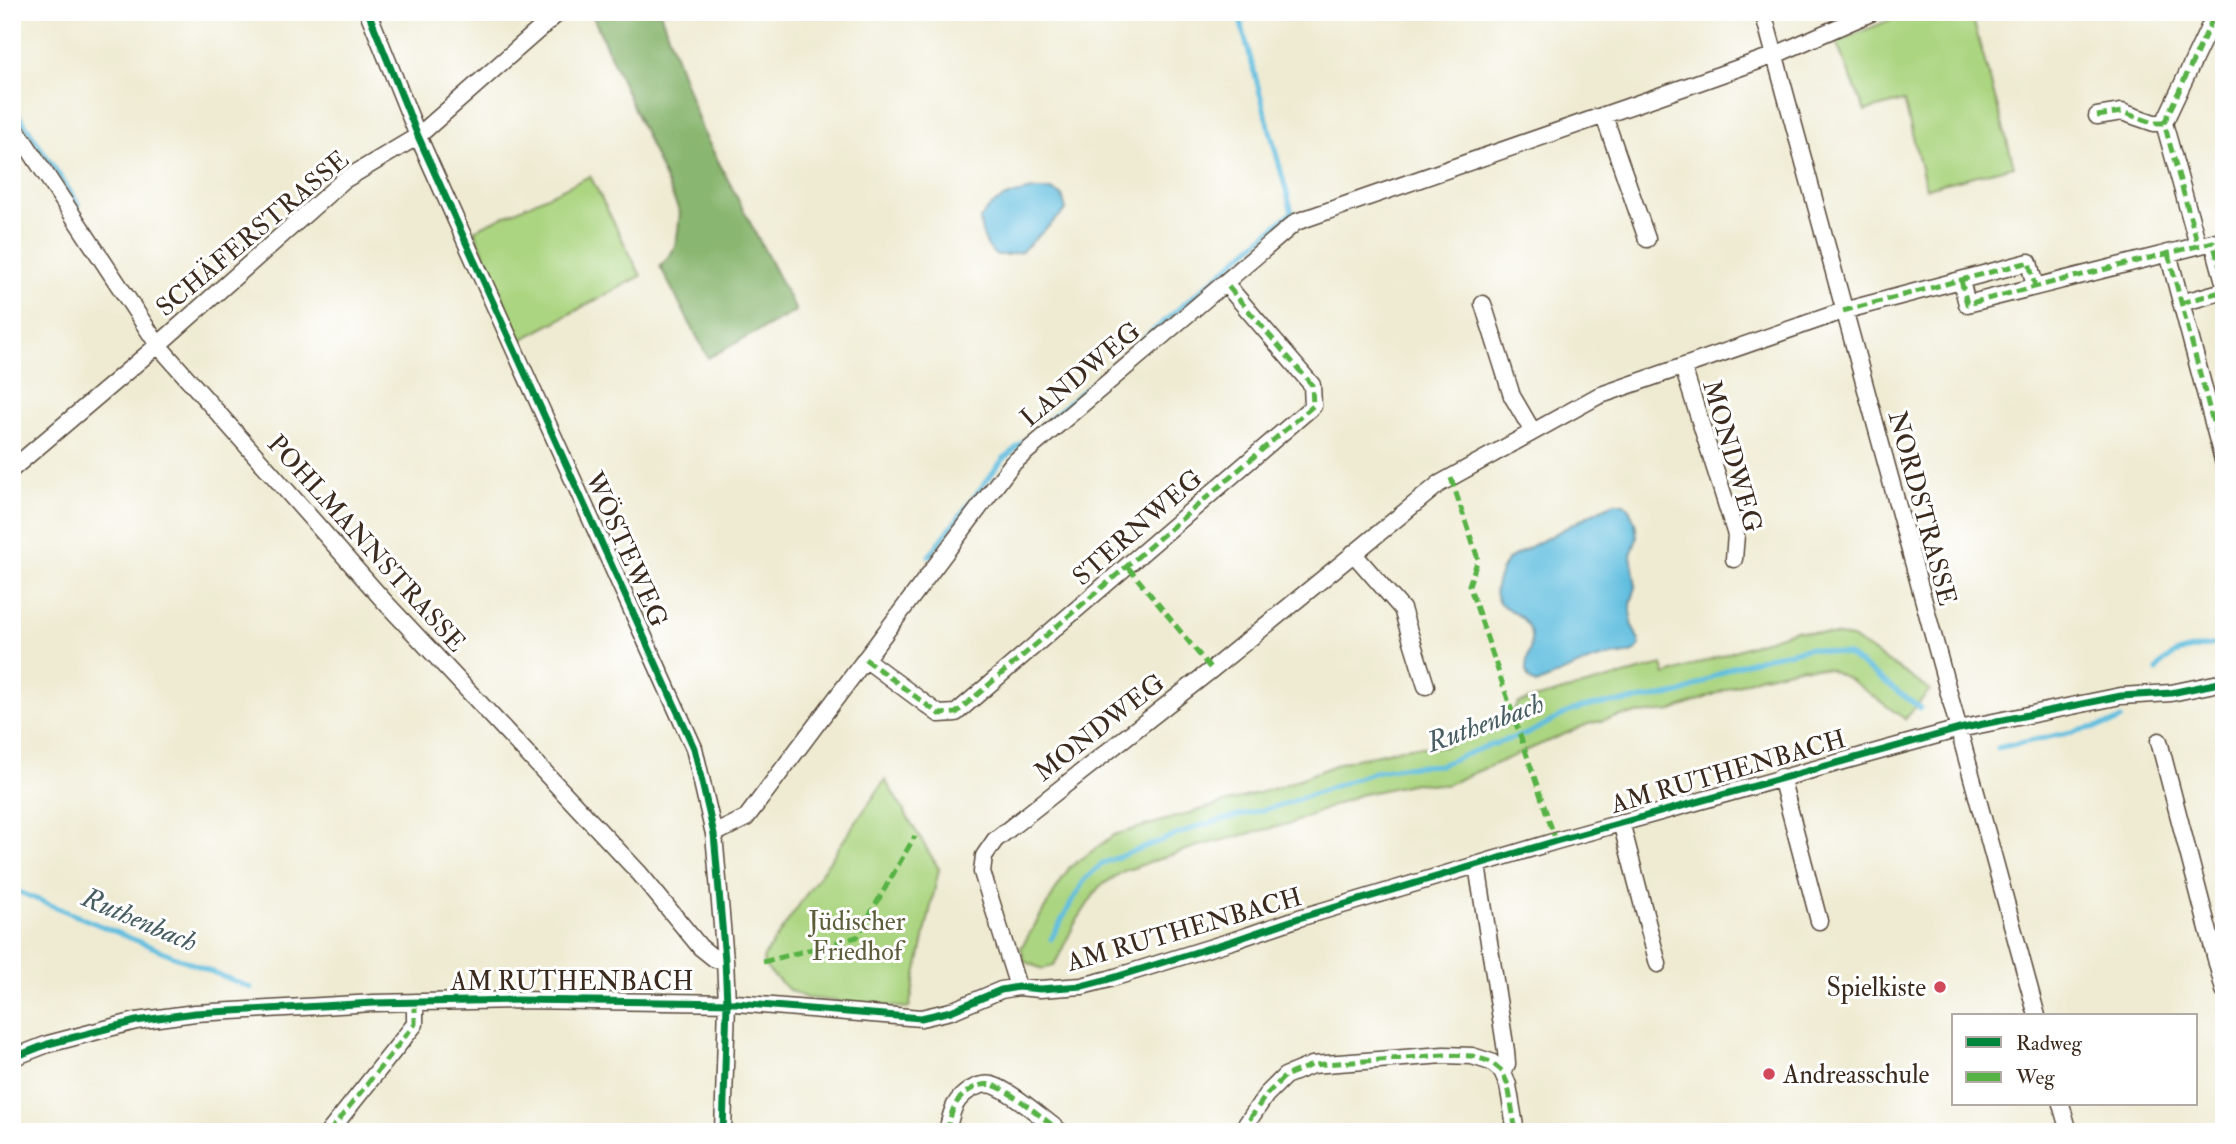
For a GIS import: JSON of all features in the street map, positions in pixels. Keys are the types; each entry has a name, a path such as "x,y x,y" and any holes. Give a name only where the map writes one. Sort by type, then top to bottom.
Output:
{"street":[{"name":"WÖSTEWEG","path":"368,12 418,136 694,748 715,834 727,1003 723,1132"},
{"name":"SCHÄFERSTRASSE","path":"12,469 158,345 344,180 418,136 559,12"},
{"name":"NORDSTRASSE","path":"1763,12 2036,1014"},
{"name":"LANDWEG","path":"715,834 746,818 1012,464 1296,222 1604,116 1774,54 1873,12"},
{"path":"2198,245 2165,122 2213,19"},
{"path":"2097,116 2122,112 2154,122 2165,122"},
{"path":"1604,116 1647,240"},
{"name":"POHLMANNSTRASSE","path":"12,123 158,345 384,601 640,874 700,947 715,959 724,960"},
{"path":"1961,280 1967,304 2213,242 2224,282"},
{"path":"2168,253 2224,464"},
{"name":"MONDWEG","path":"1018,987 982,872 984,856 995,840 1210,671 1439,484 1598,396 1843,311 2029,262 2035,286"},
{"name":"STERNWEG","path":"865,659 939,714 956,713 1314,406 1312,385 1225,283"},
{"path":"2181,303 2224,291"},
{"path":"1483,304 1513,396 1533,432"},
{"name":"MONDWEG","path":"1683,367 1733,524 1734,559"},
{"path":"1353,553 1402,610 1426,686"},
{"name":"AM RUTHENBACH","path":"12,1058 48,1044 136,1021 195,1013 415,1002 518,1000 727,1003 921,1018 951,1011 1001,990 1091,984 1299,918 1621,822 1959,729 2121,696 2171,693 2224,682"},
{"path":"2159,741 2224,990"},
{"path":"1781,777 1819,920"},
{"path":"1621,822 1658,964"},
{"path":"1477,865 1506,1051 1507,1064 1502,1071"},
{"path":"329,1132 415,1024 415,1002"},
{"path":"1241,1132 1266,1095 1285,1076 1312,1065 1472,1055 1491,1062 1502,1071 1508,1085 1516,1132"},
{"path":"947,1132 956,1105 966,1092 981,1084 994,1085 1006,1092 1061,1132"},
{"path":"2062,1106 2069,1132"}],"green space":[{"path":"591,12 660,12 702,130 796,311 708,358 660,266 674,248 680,213"},
{"path":"1909,12 1971,12 2014,166 1926,188 1904,101 1865,111 1836,42"},
{"path":"590,176 641,276 521,340 474,230"},
{"path":"1795,630 1852,638 1930,690 1905,719 1849,679 1829,669 1803,667 1758,677 1672,711 1625,715 1588,724 1446,785 1415,783 1359,795 1292,823 1195,847 1124,871 1099,887 1074,925 1054,966 1042,969 1024,961 1021,948 1069,868 1114,835 1279,787 1343,762 1409,747 1444,747 1507,720 1518,703 1662,665 1665,675"},
{"name":"Jüdischer Friedhof","path":"885,780 939,869 909,1008 806,998 789,990 768,970 763,962 764,956"}],"water":[{"path":"1032,190 1051,190 1062,195 1066,210 1021,252 995,255 984,239 980,219 991,206 1003,198"},
{"path":"1615,503 1624,503 1635,522 1637,538 1631,555 1636,587 1631,603 1631,623 1639,647 1629,653 1590,661 1536,684 1530,679 1526,668 1531,635 1527,624 1498,600 1495,591 1498,578 1508,559"}],"waterway":[{"path":"929,556 1003,459 1292,212 1238,12"},
{"path":"12,105 79,205"},
{"name":"Ruthenbach","path":"2157,671 2163,663 2178,653 2224,641"},
{"name":"Ruthenbach","path":"1051,939 1085,879 1103,863 1202,825 1282,805 1374,772 1400,767 1440,765 1529,733 1571,711 1686,691 1730,668 1763,658 1810,648 1848,655 1920,708"},
{"name":"Ruthenbach","path":"1997,748 2114,723 2121,719"},
{"name":"Ruthenbach","path":"12,889 251,988"}],"marked path":[{"path":"2164,123 2216,12"},
{"path":"2097,116 2122,112 2154,123 2164,123 2198,245"},
{"path":"1961,280 1967,304 2213,242 2224,282"},
{"path":"2168,253 2224,464"},
{"path":"1843,311 2029,262 2035,287"},
{"path":"865,659 939,714 956,713 1313,406 1312,385 1225,283"},
{"path":"2181,303 2224,291"},
{"path":"1451,478 1478,559 1469,585 1556,841"},
{"path":"1128,567 1211,669"},
{"path":"763,962 857,937 915,836"},
{"path":"329,1132 415,1024 415,1002"},
{"path":"1241,1132 1266,1095 1285,1076 1312,1065 1444,1055 1472,1056 1491,1062 1502,1071 1508,1085 1516,1132"},
{"path":"947,1132 955,1105 971,1089 981,1085 992,1085 1008,1092 1061,1132"}],"cycle path":[{"path":"368,12 418,136 694,748 714,834 725,960 727,1003 723,1132"},
{"path":"12,1058 48,1044 136,1021 195,1013 374,1003 518,1000 736,1003 921,1018 951,1011 1001,990 1018,987 1040,989 1082,986 1109,979 1299,918 1556,841 1959,729 2121,696 2171,693 2224,682"}],"place":[{"name":"Spielkiste","path":"1940,987"},
{"name":"Andreasschule","path":"1769,1074"}]}
